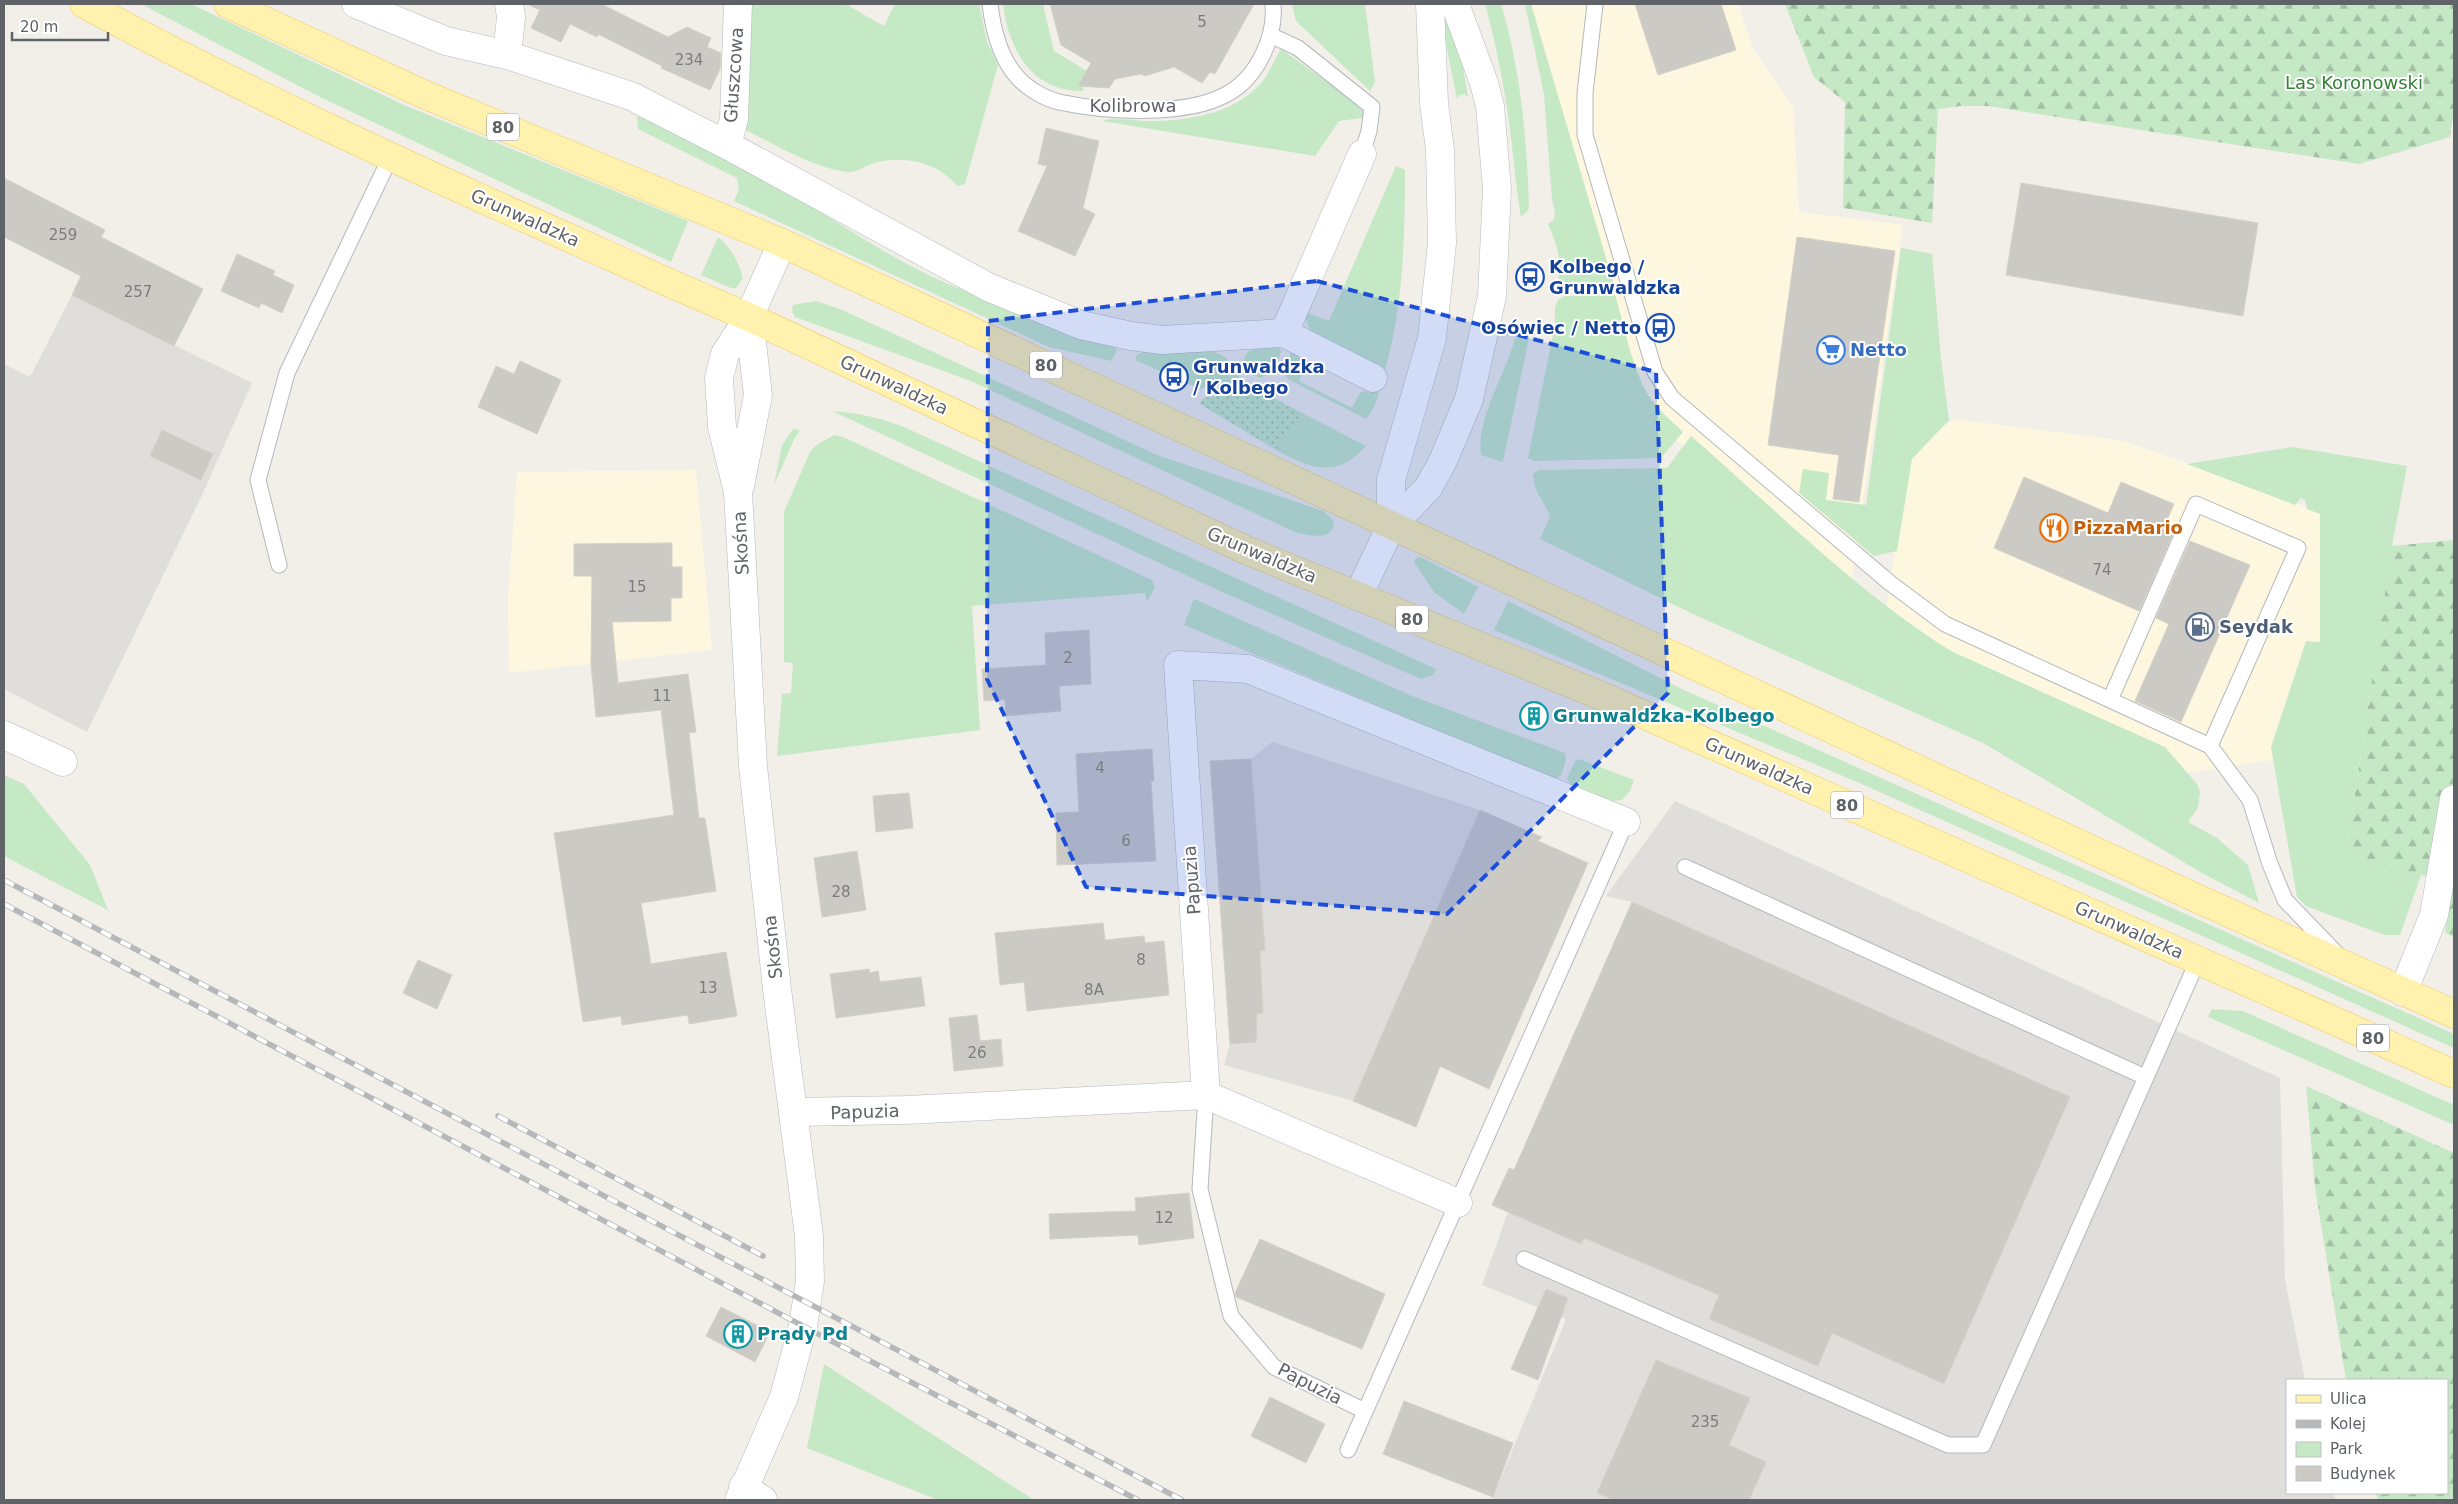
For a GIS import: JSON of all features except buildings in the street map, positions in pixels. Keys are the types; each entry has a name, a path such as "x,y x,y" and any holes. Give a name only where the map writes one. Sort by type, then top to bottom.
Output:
{"main road":[{"name":"Grunwaldzka","path":"84,4 289,110 390,158 677,288 749,318 1246,550 1465,642 1611,700 2454,1074"},
{"name":"80","path":"228,4 421,93 782,243 2350,968 2454,1014"}],"street":[{"path":"356,4 446,41 507,55 631,96 727,145 988,287 1081,325 1131,336 1162,340 1284,333 1373,378"},
{"path":"507,55 512,17 509,4"},
{"name":"Głuszcowa","path":"727,145 734,119 738,4"},
{"path":"1392,526 1391,480 1432,338 1442,243 1440,150 1434,103 1430,4"},
{"path":"1358,596 1392,526 1428,488 1442,463 1469,400 1492,296 1497,189 1490,106 1484,83 1455,4"},
{"path":"1284,333 1362,154"},
{"name":"Skośna","path":"746,1496 784,1397 803,1326 810,1281 809,1236 753,766 738,492 722,427 719,378 725,354 749,318 782,243"},
{"name":"Skośna","path":"738,492 758,395 749,318"},
{"name":"Papuzia","path":"1206,1095 1178,665 1248,669 1626,822"},
{"path":"4,735 63,762"},
{"path":"2403,992 2434,915 2454,799"},
{"name":"Papuzia","path":"793,1112 906,1110 1206,1095 1458,1203"}],"lane":[{"name":"Kolibrowa","path":"990,4 998,42 1020,80 1040,95 1058,102 1077,105 1161,109 1210,101 1228,94 1245,80 1256,66 1270,35 1273,4"},
{"path":"1595,4 1585,93 1585,135 1655,372 1672,398 1890,584 1945,624 2210,746 2250,800 2270,864 2285,900 2350,968"},
{"path":"1270,35 1298,48 1372,107 1369,131 1362,154"},
{"path":"279,565 258,480 287,373 390,158"},
{"path":"2110,700 2196,504 2298,548 2210,746"},
{"path":"1348,1450 1626,822"},
{"path":"1685,866 2145,1077"},
{"path":"1524,1258 1948,1445 1983,1445 2198,960"},
{"name":"Papuzia","path":"1206,1095 1200,1190 1232,1316 1274,1367 1365,1411"}],"highlighted area":[{"path":"1317,281 1656,372 1668,693 1447,914 1086,887 987,679 988,321"}],"shaded area":[{"path":"1531,4 1738,4 1753,49 1793,106 1799,212 1903,225 1851,586 1670,435 1628,374"},
{"path":"72,295 252,383 202,495 87,732 4,689 4,364 30,377"},
{"path":"1954,419 2125,441 2328,515 2327,649 2293,757 2178,774 1947,657 1885,615 1911,451"},
{"path":"696,470 712,650 509,673 508,599 517,472"},
{"path":"1272,742 1480,810 1542,837 1538,841 1588,863 1489,1089 1440,1067 1416,1127 1353,1101 1224,1065 1230,1044 1210,761 1251,759"},
{"path":"1675,801 2280,1078 2285,1280 2305,1379 2286,1379 2286,1494 2333,1494 2336,1500 1492,1500 1566,1319 1482,1285 1508,1212 1492,1205 1509,1168 1514,1170 1632,902 1606,896"}],"green space":[{"path":"141,4 191,4 404,105 688,221 671,262 322,98"},
{"path":"751,4 845,4 884,26 895,4 979,4 987,42 998,65 965,184 958,186 940,171 919,162 908,160 874,163 853,172 823,167 744,129"},
{"path":"1003,4 1043,4 1054,51 1087,71 1080,83 1084,91 1066,89 1050,84 1037,76 1026,65 1011,38"},
{"path":"1292,4 1365,4 1375,82 1370,91 1296,21"},
{"path":"1438,4 1448,4 1458,37 1468,97 1464,94 1460,95 1457,99"},
{"path":"1485,4 1501,4 1514,55 1527,157 1529,209 1521,217 1506,100"},
{"path":"1525,4 1531,4 1614,285 1562,288 1560,284 1558,251 1548,224 1554,220 1555,213 1552,199 1544,94"},
{"name":"Las Koronowski","path":"1785,4 2454,4 2454,108 2450,137 2359,164 1988,106 1961,106 1938,109 1932,223 1843,208 1845,102 1814,77"},
{"path":"1281,49 1351,99 1368,117 1339,121 1315,156 1102,121 1125,119 1163,121 1210,114 1225,108 1251,93 1262,82"},
{"path":"637,116 736,162 879,248 933,277 1000,305 1114,346 1117,350 1111,361 1049,347 734,201 739,189 737,178 638,129"},
{"path":"1396,166 1405,170 1403,250 1399,303 1389,355 1379,391 1374,406 1366,419 1288,379 1284,373 1291,352 1300,358 1304,364 1299,381 1352,408 1360,393 1365,391 1369,393 1380,371 1312,335 1306,320 1307,313 1329,321"},
{"path":"718,237 731,251 741,272 743,278 736,288 731,288 701,275"},
{"path":"1901,248 1932,254 1941,359 1949,420 1912,459 1897,551 1874,556 1799,493 1803,469 1829,473 1826,500 1866,505"},
{"path":"1615,295 1633,359 1642,383 1656,405 1683,432 1661,458 1534,461 1528,458 1555,325 1556,304 1565,296"},
{"path":"816,301 840,309 1157,455 1323,511 1334,521 1333,528 1326,535 1320,536 1297,533 971,381 795,317 792,311 793,305"},
{"path":"1519,323 1531,328 1503,462 1481,455 1481,440 1483,424 1509,356"},
{"path":"1272,346 1282,350 1273,372 1260,378 1251,373 1244,362 1247,353 1254,349"},
{"path":"1197,350 1217,353 1228,360 1242,381 1200,389 1135,360 1137,355 1144,351 1165,353"},
{"path":"1257,389 1304,414 1276,450 1200,404 1203,398"},
{"path":"832,411 870,416 906,428 1436,669 1433,675 1421,679 1220,591"},
{"path":"1304,414 1366,446 1355,457 1344,463 1322,468 1300,462 1276,450"},
{"path":"794,428 800,431 795,437 774,485 782,445"},
{"path":"834,435 843,437 1152,580 1155,587 1147,602 1145,593 972,606 980,730 777,756 782,694 791,693 793,663 784,662 784,512 810,452 815,446"},
{"path":"1691,436 1851,578 1918,629 1953,652 2165,747 2197,784 2200,792 2198,808 2188,822 2217,838 2248,865 2259,903 2202,873 1983,743 1695,615 1540,539 1550,517 1535,487 1533,474 1539,470 1667,468"},
{"path":"2292,447 2407,466 2392,546 2346,854 2421,875 2400,935 2386,935 2376,932 2306,906 2297,897 2271,747 2306,641 2320,642 2320,514 2307,509 2305,500 2301,498 2295,505 2187,464"},
{"path":"2454,540 2454,937 2445,933 2453,882 2346,854 2392,546"},
{"path":"1421,557 1478,587 1464,614 1434,592 1414,562 1416,558"},
{"path":"1194,599 1412,696 1565,753 1566,760 1561,776 1554,779 1184,625"},
{"path":"1508,601 1684,690 2454,1034 2454,1048 1855,781 1494,630"},
{"path":"1579,759 1634,780 1630,791 1622,800 1611,801 1570,783 1567,779 1575,761"},
{"path":"4,775 24,784 90,865 108,910 4,856"},
{"path":"2212,1009 2243,1011 2454,1105 2454,1125 2208,1017"},
{"path":"2306,1086 2454,1153 2454,1500 2378,1500 2376,1494 2448,1494 2448,1379 2346,1379 2315,1187"},
{"path":"824,1364 1034,1500 938,1500 807,1448"}],"railway":[{"path":"4,880 1182,1500"},
{"path":"4,904 822,1336 1138,1500"},
{"path":"498,1116 763,1256"}],"place":[{"name":"Kolbego / Grunwaldzka","path":"1530,277"},
{"name":"Osówiec / Netto","path":"1660,328"},
{"name":"Netto","path":"1831,350"},
{"name":"Grunwaldzka / Kolbego","path":"1174,377"},
{"name":"PizzaMario","path":"2054,528"},
{"name":"Seydak","path":"2200,627"},
{"name":"Grunwaldzka-Kolbego","path":"1534,716"},
{"name":"Prądy Pd","path":"738,1334"}]}
